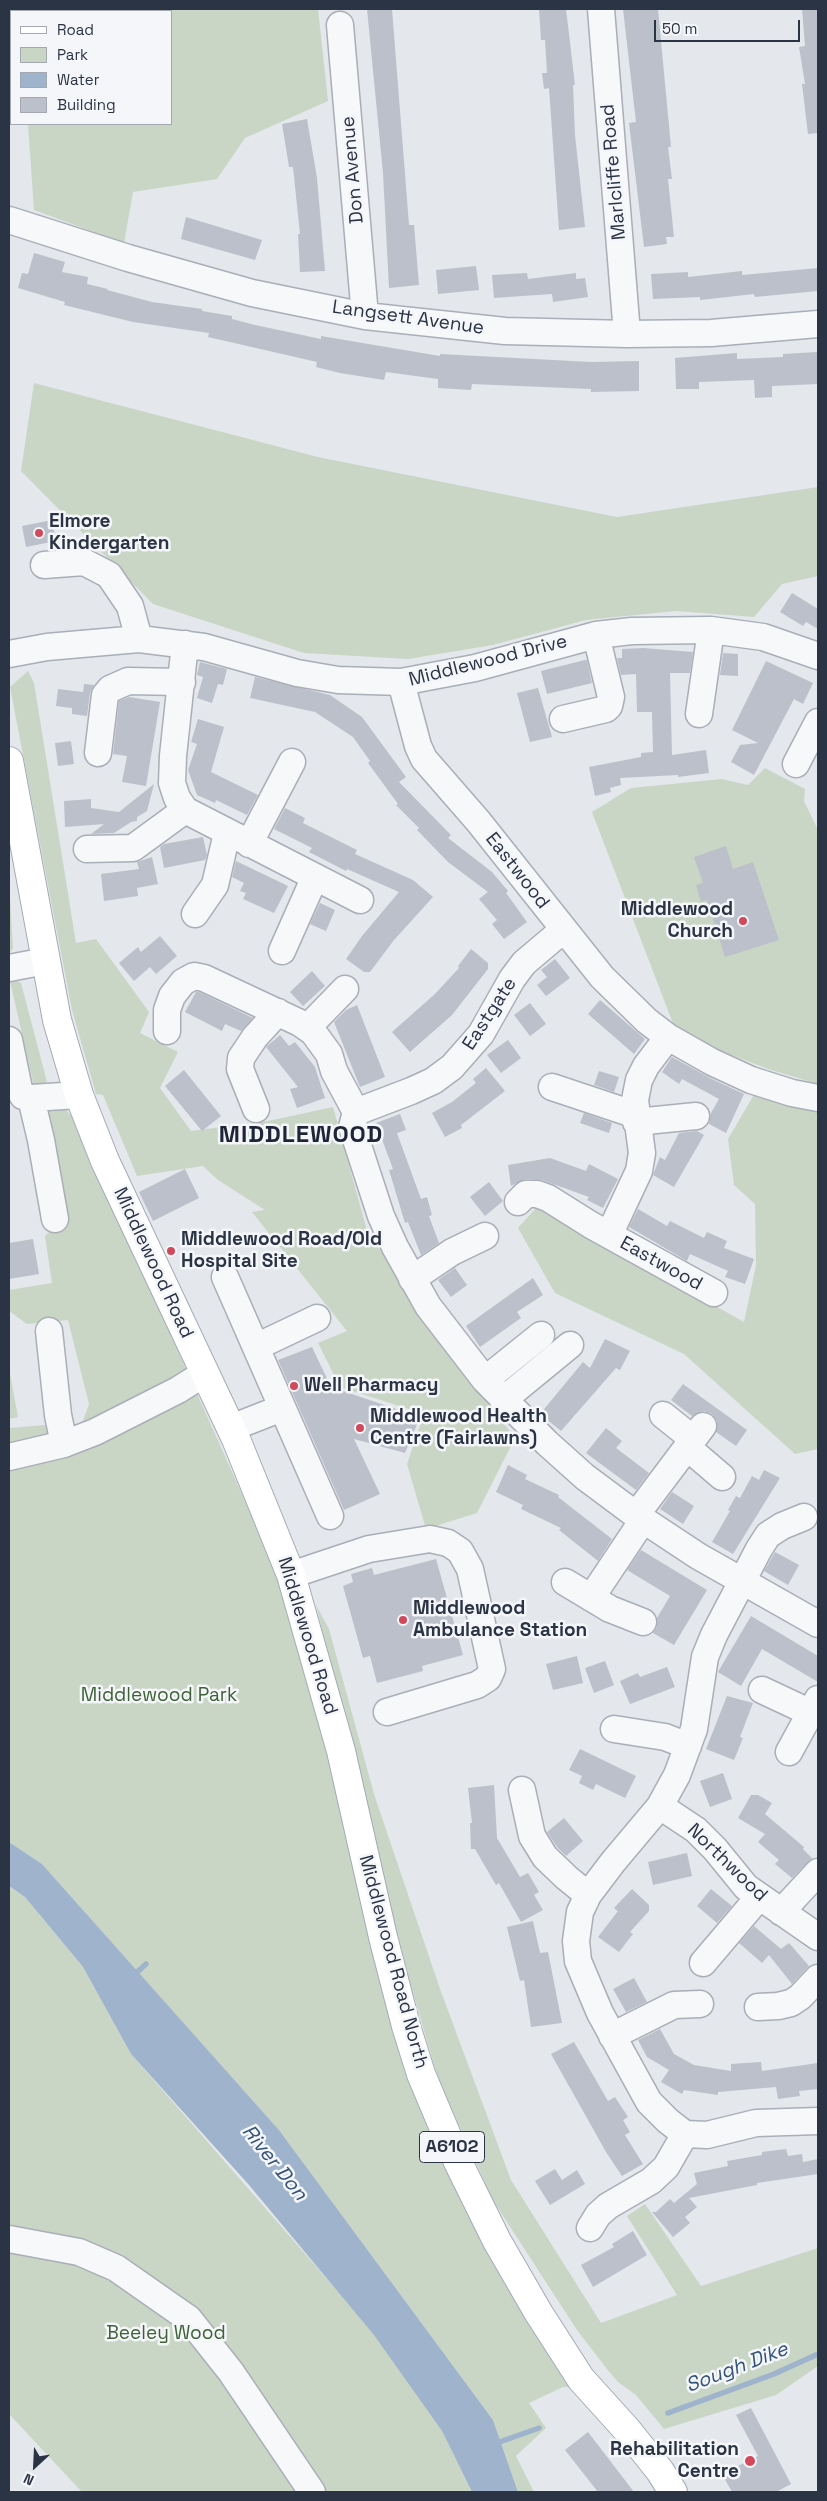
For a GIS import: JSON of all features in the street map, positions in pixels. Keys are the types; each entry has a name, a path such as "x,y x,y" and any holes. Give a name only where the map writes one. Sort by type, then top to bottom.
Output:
{"main road":[{"name":"Middlewood Road","path":"9,761 58,1020 80,1095 105,1161 234,1434 291,1575 341,1751"},
{"name":"Middlewood Road North","path":"341,1751 406,2026 422,2074 458,2162 497,2241 565,2356 593,2394 628,2431 660,2471 673,2492"}],"street":[{"name":"Marlcliffe Road","path":"601,9 626,334"},
{"name":"Don Avenue","path":"340,25 365,316"},
{"name":"Langsett Avenue","path":"9,220 128,258 252,293 365,316 505,331 626,334 711,333 818,324"},
{"path":"44,565 84,562 108,574 130,606 139,639"},
{"path":"699,714 711,630"},
{"name":"Middlewood Drive","path":"9,654 47,647 139,639 185,644 228,653 297,673 338,680 402,682 475,668 596,635 632,631 711,630 763,637 818,656"},
{"path":"563,719 606,709 610,706 611,697 596,635"},
{"path":"185,644 173,756 172,783 177,798 185,810 314,879 360,900"},
{"path":"98,753 106,695 110,689 128,681 182,682"},
{"name":"Eastwood","path":"402,682 418,746 424,759 478,821 602,977 647,1021 668,1037 712,1062 751,1080 792,1093 818,1098"},
{"path":"796,764 818,722"},
{"path":"195,914 215,885 238,839 292,762"},
{"path":"87,849 134,848 185,810"},
{"path":"282,951 314,879"},
{"name":"Eastgate","path":"356,1112 433,1081 452,1067 481,1034 512,979 524,963 563,930"},
{"path":"9,968 46,961"},
{"path":"167,1031 167,1010 172,996 183,982 194,976 204,978 308,1028 322,1042 356,1112 352,1127 381,1216 412,1279 428,1306 502,1400 585,1476 640,1518 698,1556 818,1624"},
{"path":"308,1028 345,989"},
{"path":"256,1110 240,1069 241,1058 255,1037 278,1012"},
{"name":"Eastwood","path":"609,1235 639,1170 642,1153 635,1100 639,1080 646,1066 668,1037"},
{"path":"9,1040 19,1088 23,1096 31,1098 80,1095"},
{"path":"552,1087 636,1119 696,1116"},
{"path":"31,1098 41,1140 55,1219"},
{"name":"Eastwood","path":"518,1202 526,1194 537,1194 548,1198 714,1294"},
{"path":"412,1279 452,1252 485,1236"},
{"path":"225,1277 330,1516"},
{"path":"256,1347 317,1318"},
{"path":"49,1331 58,1415 64,1444"},
{"path":"485,1380 541,1335"},
{"path":"502,1400 570,1346"},
{"path":"9,1457 64,1444 95,1432 178,1390 205,1372"},
{"path":"234,1434 285,1413"},
{"path":"664,1416 694,1437 722,1477"},
{"path":"591,1598 640,1518 694,1437"},
{"path":"804,1517 782,1526 768,1535 759,1549 704,1657 698,1714 688,1746 660,1806 588,1895 580,1912 577,1928 578,1961 612,2036 649,2102 668,2121 685,2134 707,2136 756,2123 784,2120 818,2121"},
{"path":"291,1575 369,1549 430,1539 448,1543 460,1551 472,1578 492,1669 488,1678 477,1685 387,1712"},
{"path":"565,1582 610,1609 643,1622"},
{"path":"762,1690 814,1706 790,1752"},
{"path":"614,1729 665,1737 688,1746"},
{"path":"522,1790 532,1836 545,1857 588,1895"},
{"name":"Northwood","path":"660,1806 696,1830 715,1848 746,1887 818,1937"},
{"path":"781,1912 818,1872"},
{"path":"703,1963 759,1897"},
{"path":"758,2007 791,2003 800,1997 818,1978"},
{"path":"612,2036 674,2005 700,2004"},
{"path":"590,2228 598,2215 608,2206 651,2181 666,2167 685,2134"},
{"path":"9,2239 79,2252 109,2265 189,2319 231,2372 312,2492"}],"green space":[{"path":"318,9 328,101 245,138 217,179 133,192 124,243 34,210 28,125 172,125 172,10 12,10"},
{"path":"34,383 318,457 617,517 818,487 818,576 782,584 754,617 676,611 586,620 493,645 408,659 304,653 153,604 21,471"},
{"path":"28,671 34,683 76,943 96,939 149,1012 140,1033 178,1052 160,1088 191,1131 268,1121 333,1107 366,1227 427,1325 515,1438 477,1513 426,1529 407,1464 424,1414 340,1387 318,1343 347,1331 252,1212 265,1210 218,1180 203,1166 137,1176 103,1095 96,1094 72,1010 10,687"},
{"path":"765,768 805,789 804,801 818,830 818,1084 768,1069 677,1034 592,812 631,788 722,779 748,785"},
{"path":"9,880 13,948 9,954"},
{"path":"9,977 21,983 47,1082 34,1086"},
{"path":"755,1093 818,1108 818,1449 795,1454 684,1354 555,1293 518,1228 538,1206 744,1322 756,1265 755,1204 734,1185 728,1139"},
{"name":"Middlewood Park","path":"39,1104 55,1104 66,1110 74,1119 276,1570 324,1720 406,2068 578,2387 563,2387 529,2403 546,2428 516,2456 534,2492 518,2492 493,2420 279,2130 42,1864 9,1842 9,1428 45,1425 57,1458 79,1432 89,1404 68,1320 27,1324 9,1311 9,1290 52,1283 45,1236 66,1215"},
{"path":"9,1368 18,1417 9,1419"},
{"path":"316,1605 329,1629 374,1794 440,1989 511,2180 601,2323 677,2295 627,2216 645,2204 701,2286 818,2248 818,2366 776,2395 664,2429 636,2395 618,2382 577,2330 494,2202 439,2082 403,1958"},
{"name":"Beeley Wood","path":"9,1886 25,1897 83,1967 131,2054 375,2334 442,2431 472,2492 82,2492 9,2414"}],"water":[{"name":"River Don","path":"9,1842 42,1864 279,2130 493,2420 518,2492 472,2492 442,2431 374,2335 249,2185 131,2054 83,1967 25,1897 9,1886"}],"building":[{"path":"367,9 392,9 409,225 414,225 419,285 389,288 383,173"},
{"path":"539,9 566,9 575,85 573,85 575,135 585,227 559,230 549,88 544,89 542,73 547,73 545,40 541,40"},
{"path":"623,9 658,9 671,147 668,147 672,179 668,179 674,237 666,237 667,244 644,247 629,123 636,122"},
{"path":"802,9 818,9 818,133 808,134 802,84 805,84 799,47 805,46"},
{"path":"307,119 317,178 325,271 300,272 298,234 300,234 293,167 289,167 282,124"},
{"path":"186,217 262,240 255,260 181,239"},
{"path":"34,253 65,262 62,272 88,277 87,284 107,290 152,302 202,309 202,311 232,316 232,319 255,325 321,339 321,336 440,356 440,354 591,362 639,361 639,391 591,392 591,389 472,384 471,390 438,388 438,379 386,372 384,380 340,373 316,367 317,362 208,337 209,333 133,322 64,305 65,302 18,288 22,273 28,274"},
{"path":"476,266 479,290 438,294 436,270"},
{"path":"818,268 818,291 755,297 754,294 700,300 700,297 653,299 651,274 688,272 688,277 742,271 742,275"},
{"path":"527,273 528,279 576,273 576,279 585,278 588,297 553,302 552,294 494,298 492,275"},
{"path":"817,352 818,384 772,386 772,397 755,398 754,380 699,382 699,389 676,389 675,358 737,353 737,359 783,357 783,354"},
{"path":"52,520 56,541 26,547 22,526"},
{"path":"792,593 818,609 818,629 806,622 803,626 780,612"},
{"path":"643,648 693,652 690,673 670,673 672,755 706,750 709,773 678,777 678,775 620,778 621,785 610,788 611,792 595,796 589,767 641,757 641,753 653,752 652,712 637,712 636,674 621,675 617,658 622,658 622,649"},
{"path":"723,653 738,654 738,676 720,675"},
{"path":"587,660 592,683 547,694 541,671"},
{"path":"766,661 813,683 803,704 794,699 754,775 731,762 740,745 758,743 732,730"},
{"path":"200,662 227,669 223,685 218,684 212,703 197,698 203,677 197,675"},
{"path":"255,677 330,695 362,717 406,777 399,782 451,835 448,838 492,872 508,891 506,893 527,922 504,939 492,924 497,920 479,899 488,892 448,862 417,830 419,828 396,805 398,804 368,763 370,761 353,737 315,712 250,698"},
{"path":"84,684 94,685 90,693 87,716 72,714 72,708 56,706 58,689 83,692"},
{"path":"538,688 552,737 530,742 517,693"},
{"path":"129,697 160,702 146,786 122,782 127,756 113,754 119,701"},
{"path":"198,719 224,727 211,772 258,795 247,815 216,800 215,803 197,795 188,770 197,744 191,742"},
{"path":"71,741 74,764 58,766 55,743"},
{"path":"154,784 147,811 137,817 137,821 131,822 114,833 91,834 104,824 65,827 64,801 91,799 91,808 119,812"},
{"path":"285,808 305,818 303,823 357,850 355,854 413,880 433,897 394,940 370,972 364,972 346,959 362,936 399,892 347,869 346,871 309,852 312,848 274,829"},
{"path":"203,837 207,855 205,860 164,868 160,847 164,844"},
{"name":"Middlewood Church","path":"726,846 733,869 753,862 779,940 725,957 707,900 701,902 696,885 703,883 694,857"},
{"path":"152,857 158,884 137,888 138,896 104,901 101,874 139,869 137,862"},
{"path":"236,861 288,886 274,913 243,899 246,893 240,891 244,883 232,877"},
{"path":"320,903 335,910 326,931 310,924"},
{"path":"160,936 177,956 156,974 150,967 134,981 119,963 138,947 141,952"},
{"path":"471,949 488,963 488,969 452,1015 410,1052 392,1032 435,994 459,968 458,966"},
{"path":"555,959 570,978 546,996 537,985 547,977 541,970"},
{"path":"312,971 325,986 303,1006 290,992"},
{"path":"196,992 253,1018 241,1031 225,1024 222,1031 185,1012"},
{"path":"600,1000 645,1039 634,1054 588,1014"},
{"path":"530,1003 546,1024 530,1036 514,1015"},
{"path":"357,1005 385,1077 360,1087 334,1022 346,1010"},
{"path":"280,1035 289,1046 295,1042 315,1067 325,1098 297,1108 290,1089 298,1087 266,1047"},
{"path":"508,1040 521,1058 501,1073 487,1055"},
{"path":"672,1057 744,1094 726,1133 709,1124 711,1113 719,1099 682,1079 679,1084 662,1072"},
{"path":"486,1068 505,1091 461,1125 462,1128 445,1137 432,1113 452,1102 476,1083 473,1079"},
{"path":"184,1070 221,1116 202,1131 165,1086"},
{"path":"599,1071 619,1077 614,1092 594,1085"},
{"path":"584,1113 612,1123 609,1133 580,1123"},
{"path":"400,1114 406,1130 397,1133 421,1199 427,1197 432,1215 429,1216 439,1243 421,1255 408,1222 405,1223 389,1170 393,1169 376,1123"},
{"path":"697,1131 704,1135 674,1187 653,1175 660,1157 665,1160 679,1133"},
{"path":"550,1158 586,1171 589,1164 618,1179 603,1208 587,1200 589,1197 542,1180 526,1179 511,1186 508,1165"},
{"path":"185,1169 199,1198 153,1221 139,1192"},
{"path":"489,1182 503,1201 485,1216 470,1197"},
{"path":"638,1209 667,1226 670,1221 704,1238 707,1232 727,1241 724,1248 754,1259 745,1284 725,1277 728,1271 690,1254 687,1261 629,1227"},
{"path":"33,1239 39,1274 9,1279 9,1243"},
{"path":"455,1268 467,1285 451,1297 438,1280"},
{"path":"533,1278 543,1295 517,1312 521,1318 480,1347 466,1326"},
{"path":"605,1339 630,1351 620,1370 616,1368 561,1431 540,1414 583,1362 590,1368"},
{"name":"Middlewood Health Centre (Fairlawns)","path":"312,1347 331,1387 420,1417 405,1453 354,1439 380,1494 344,1510 278,1360"},
{"path":"683,1384 747,1430 736,1446 716,1432 717,1421 712,1414 704,1411 692,1416 671,1400"},
{"path":"606,1428 622,1441 616,1448 649,1473 636,1490 586,1453"},
{"path":"508,1465 527,1475 525,1479 559,1495 558,1497 612,1539 598,1561 559,1530 561,1528 521,1509 523,1505 496,1492"},
{"path":"764,1470 780,1478 733,1554 712,1542 730,1511 728,1510 736,1496 740,1498 752,1476 759,1480"},
{"path":"672,1492 694,1506 683,1524 660,1509"},
{"path":"641,1550 707,1590 674,1645 653,1633 657,1627 657,1618 670,1596 627,1570"},
{"path":"775,1552 799,1565 788,1585 764,1571"},
{"name":"Middlewood Ambulance Station","path":"436,1559 463,1655 422,1666 423,1671 377,1683 370,1656 363,1658 343,1586 353,1582 351,1574 372,1568 374,1575"},
{"path":"751,1616 818,1656 818,1682 762,1649 741,1686 718,1672"},
{"path":"577,1656 583,1683 553,1690 546,1664"},
{"path":"605,1661 614,1685 594,1693 585,1668"},
{"path":"667,1667 675,1687 630,1704 620,1681 638,1673 640,1677"},
{"path":"727,1696 753,1703 740,1737 743,1738 734,1760 706,1749"},
{"path":"580,1749 636,1776 625,1798 596,1784 593,1790 579,1783 582,1776 569,1770"},
{"path":"723,1773 732,1799 710,1807 700,1781"},
{"path":"494,1785 497,1838 520,1877 528,1873 539,1892 534,1895 543,1910 521,1922 499,1883 496,1885 475,1849 471,1849 470,1823 472,1823 468,1788"},
{"path":"751,1795 758,1795 772,1803 765,1814 804,1847 803,1849 812,1858 792,1878 775,1864 779,1860 758,1842 765,1834 738,1818"},
{"path":"564,1818 583,1841 566,1856 547,1832"},
{"path":"687,1853 692,1876 653,1885 648,1862"},
{"path":"632,1889 649,1905 649,1911 630,1932 633,1934 619,1952 598,1937 618,1911 614,1908"},
{"path":"711,1889 732,1906 717,1923 697,1906"},
{"path":"533,1921 540,1953 548,1952 562,2023 531,2027 524,1980 520,1981 507,1927"},
{"path":"754,1926 781,1949 789,1943 809,1966 792,1984 769,1955 762,1963 739,1943"},
{"path":"634,1978 647,2002 626,2012 613,1989"},
{"path":"660,2029 674,2054 694,2065 731,2071 731,2064 761,2062 762,2071 818,2063 818,2089 799,2091 800,2096 778,2099 776,2087 718,2092 718,2095 684,2090 682,2094 661,2082 669,2070 647,2057 638,2040"},
{"path":"574,2042 608,2101 615,2097 628,2117 623,2120 630,2132 625,2135 643,2164 622,2176 606,2152 551,2054"},
{"path":"786,2149 788,2156 802,2154 803,2162 818,2159 818,2174 757,2183 757,2185 689,2198 697,2207 685,2217 690,2223 673,2237 652,2212 656,2212 670,2199 674,2203 697,2184 694,2173 728,2166 727,2161 762,2155 762,2152"},
{"path":"555,2169 562,2180 577,2170 585,2184 550,2205 535,2181"},
{"path":"633,2231 647,2255 593,2287 581,2265 614,2247 612,2244"},
{"path":"751,2408 791,2484 776,2492 732,2492 722,2474 758,2456 736,2415"},
{"path":"588,2432 634,2492 598,2492 565,2450"}],"waterway":[{"path":"133,1976 146,1964"},
{"name":"Sough Dike","path":"668,2413 774,2374 818,2354"},
{"name":"Sough Dike","path":"494,2444 539,2428"}],"place":[{"name":"Elmore Kindergarten","path":"39,533"},
{"name":"Middlewood Church","path":"743,921"},
{"name":"Middlewood Road/Old Hospital Site","path":"171,1251"},
{"name":"Well Pharmacy","path":"294,1386"},
{"name":"Middlewood Health Centre (Fairlawns)","path":"360,1428"},
{"name":"Middlewood Ambulance Station","path":"403,1620"},
{"name":"Rehabilitation Centre","path":"750,2461"}],"district":[{"name":"MIDDLEWOOD","path":"301,1135"}]}
